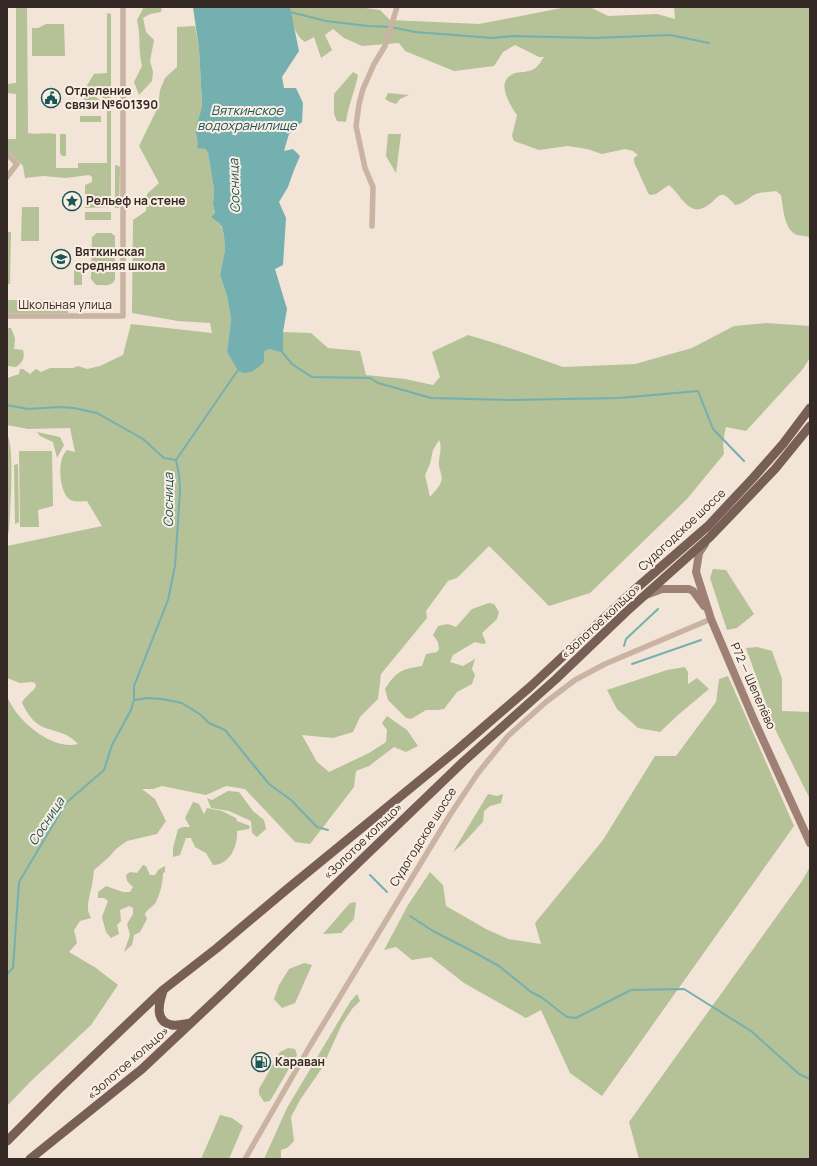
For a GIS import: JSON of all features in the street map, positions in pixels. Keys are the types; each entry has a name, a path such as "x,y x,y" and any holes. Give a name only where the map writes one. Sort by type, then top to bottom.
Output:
{"main road":[{"name":"Судогодское шоссе","path":"595,627 632,592 708,526 758,473 783,444 810,408"},
{"name":"Судогодское шоссе","path":"710,537 775,469 810,426"},
{"name":"«Золотое кольцо»","path":"30,1159 142,1069 464,761 556,679 710,537"},
{"name":"«Золотое кольцо»","path":"7,1141 58,1090 164,990 457,750 530,687 595,627"},
{"path":"164,990 158,1006 164,1021 171,1025 191,1023"}],"street":[{"name":"Школьная улица","path":"7,316 123,316 123,7"},
{"path":"372,226 373,187 365,168 356,126 363,89 374,64 385,46 398,7"},
{"path":"7,154 17,164 7,177"},
{"name":"Р72 — Шепелёво","path":"710,537 699,554 696,572 711,619 754,720 810,843"},
{"path":"646,595 662,589 693,590 711,619"},
{"name":"Судогодское шоссе","path":"245,1159 310,1046 450,815 478,773 508,736 546,702 575,680 604,664 711,619"}],"green space":[{"path":"16,7 27,7 28,133 56,134 56,168 78,168 78,163 107,163 107,104 100,94 86,87 94,74 107,73 107,13 111,14 111,207 85,208 85,185 92,182 92,177 89,175 66,178 43,176 25,178 23,166 7,150 7,139 16,139 16,94 7,93 7,84 16,83"},
{"path":"144,7 162,7 161,12 150,14 143,18 146,32 154,40 150,61 153,72 152,81 139,95 134,82 142,66 137,20"},
{"path":"290,7 358,7 380,10 390,20 479,24 567,7 590,7 608,16 657,14 675,19 674,7 810,7 810,237 797,235 789,228 785,218 781,195 776,191 756,194 742,203 735,205 725,196 721,195 709,205 695,209 687,205 669,185 656,194 650,195 634,162 634,158 638,155 633,151 625,149 602,154 587,149 568,146 539,150 514,141 512,136 517,115 508,100 505,82 513,74 532,70 544,57 539,57 515,45 503,52 494,66 454,71 405,51 399,43 362,46 344,38 333,29 325,35 332,50 321,58 314,37 305,42 298,35 292,22"},
{"path":"46,24 64,24 65,56 32,56 32,28 38,28"},
{"path":"195,26 199,49 202,103 196,133 200,144 208,151 214,190 213,204 224,236 225,250 220,275 227,296 231,319 227,352 238,371 269,349 283,353 283,332 311,333 328,348 360,351 366,375 405,379 433,385 440,377 432,352 468,335 563,367 635,364 692,348 734,326 766,323 810,326 810,358 802,370 746,431 726,427 723,441 724,454 687,499 590,593 549,606 489,546 457,578 448,581 426,611 427,618 381,674 378,699 360,717 353,732 333,738 302,735 317,762 329,772 369,753 386,742 387,730 382,723 387,716 407,730 418,746 406,752 394,747 369,766 356,771 354,787 310,844 295,842 245,789 226,786 206,795 162,786 153,789 142,789 155,799 166,821 157,834 127,841 116,849 94,870 88,904 88,911 91,918 80,921 74,930 77,943 69,952 96,968 118,985 91,1025 30,1082 7,1106 7,697 19,716 40,734 54,742 70,745 78,744 67,735 39,725 29,715 22,703 35,688 35,683 20,683 7,678 7,546 102,526 87,501 70,500 65,494 63,488 60,474 64,454 67,450 75,452 70,428 28,429 7,425 7,378 19,374 20,369 23,369 30,374 36,369 41,372 50,368 73,368 78,366 87,369 100,366 123,355 131,324 212,333 210,323 178,321 132,313 133,220 146,211 147,194 159,183 139,146 158,107 160,90 165,78 177,67 177,27","holes":["439,440 439,466 442,480 430,497 425,475 430,464 433,450"]},
{"path":"353,72 358,75 346,122 337,121 334,114 334,94"},
{"path":"388,93 409,95 400,99 396,104 385,99"},
{"path":"84,95 93,95 103,102 102,108 85,108"},
{"path":"80,116 101,116 101,122 80,122"},
{"path":"60,134 66,134 66,156 62,156 60,153"},
{"path":"388,134 401,134 396,173 386,156"},
{"path":"115,165 119,166 120,168 119,208 115,208"},
{"path":"22,207 39,207 39,241 21,241"},
{"path":"85,212 111,212 111,220 85,220"},
{"path":"7,232 11,232 10,284 7,284"},
{"path":"97,233 111,233 115,236 115,279 114,282 107,285 96,285 91,279 92,237"},
{"path":"74,269 82,269 82,285 74,285"},
{"path":"7,300 72,301 72,305 69,307 68,313 7,313"},
{"path":"7,328 11,328 15,338 14,349 23,350 23,360 16,367 7,366"},
{"path":"37,432 60,437 64,445 57,458 53,442 40,436"},
{"path":"7,434 11,452 11,495 9,530 7,538"},
{"path":"19,451 52,451 53,506 38,510 39,527 20,527"},
{"path":"18,464 19,522 15,524 14,465"},
{"path":"713,569 726,570 754,614 737,628 727,630 710,578"},
{"path":"489,603 494,604 499,612 497,619 482,633 486,643 483,644 475,642 453,655 450,662 463,666 475,659 472,669 475,675 472,684 457,692 444,709 426,710 411,719 406,718 388,700 385,689 389,683 400,672 409,668 422,666 426,654 437,652 439,649 438,642 433,635 438,626 448,624 456,627 472,609"},
{"path":"757,647 772,651 782,679 782,711 810,712 810,799 775,729 746,648"},
{"path":"685,667 688,672 688,684 697,678 709,689 660,732 638,728 617,709 607,690 667,670"},
{"path":"728,676 794,826 602,1096 570,1073 541,1010 526,1018 464,983 431,957 412,960 396,947 384,950 408,905 430,872 443,885 446,906 486,929 508,939 541,944 535,923 603,840 655,756 676,756 716,702 719,679"},
{"path":"228,791 239,792 253,811 264,820 266,829 257,837 252,833 251,821 229,811 211,808 207,798 212,800"},
{"path":"488,794 497,796 503,794 501,803 490,806 484,811 483,822 465,842 453,852"},
{"path":"193,802 199,804 204,814 207,808 222,811 236,818 237,821 250,826 249,829 237,831 236,843 232,854 224,862 213,865 206,853 195,847 191,838 186,838 180,855 173,857 173,848 178,829 190,827 185,818"},
{"path":"143,865 146,866 150,875 155,875 158,870 165,866 165,872 163,873 161,888 156,902 146,912 145,914 147,919 140,932 134,935 132,945 124,952 130,935 127,924 133,914 133,908 129,906 120,910 121,921 117,925 119,934 111,938 106,932 102,917 108,901 104,898 98,898 98,892 106,886 123,892 130,892 133,887 127,881 126,875 130,872 137,873"},
{"path":"810,867 810,1159 639,1159 629,1122 802,881"},
{"path":"355,902 354,919 341,933 323,934 350,903"},
{"path":"304,963 312,965 295,1003 282,1008 274,999 279,985 289,969"},
{"path":"357,994 360,1001 352,1009 342,1024 322,1068 300,1100 291,1117 294,1141 287,1148 281,1150 281,1159 264,1159 287,1108 350,1002"},
{"path":"288,1048 295,1049 297,1055 270,1101 264,1102 259,1094 259,1089 280,1052"},
{"path":"220,1115 232,1118 243,1126 229,1159 201,1159"}],"water":[{"name":"Вяткинское водохранилище","path":"193,7 290,7 299,51 282,77 284,88 296,88 303,103 302,122 289,134 284,151 293,149 300,156 288,187 279,202 286,218 283,265 275,269 287,309 283,332 283,353 269,349 264,352 264,362 255,370 246,373 238,371 227,352 231,319 227,296 220,275 225,250 224,236 222,227 211,217 215,213 213,204 214,190 208,152 205,149 197,148 198,143 196,129 202,103 199,49"}],"waterway":[{"path":"290,12 326,21 391,27 415,32 492,38 513,36 594,38 670,35 709,43"},
{"path":"282,352 292,364 312,377 370,378 378,383 431,398 512,400 619,398 698,391 713,429 744,461"},
{"name":"Сосница","path":"7,974 13,968 19,882 66,803 104,770 112,745 131,710 134,700 134,686 168,600 175,566 180,491 176,460 238,370"},
{"path":"7,405 28,409 59,407 74,408 97,413 143,439 164,458 176,460"},
{"path":"624,646 626,639 658,609"},
{"path":"632,664 701,640"},
{"path":"135,700 147,698 182,703 201,715 209,723 225,730 269,784 291,800 317,827 328,830"},
{"path":"370,875 387,892"},
{"path":"410,916 433,931 499,966 531,992 541,997 567,1017 576,1018 631,990 684,989 751,1031 799,1074 810,1079"}],"place":[{"name":"Отделение связи №601390","path":"51,98"},
{"name":"Рельеф на стене","path":"72,201"},
{"name":"Вяткинская средняя школа","path":"61,259"},
{"name":"Караван","path":"261,1062"}]}
